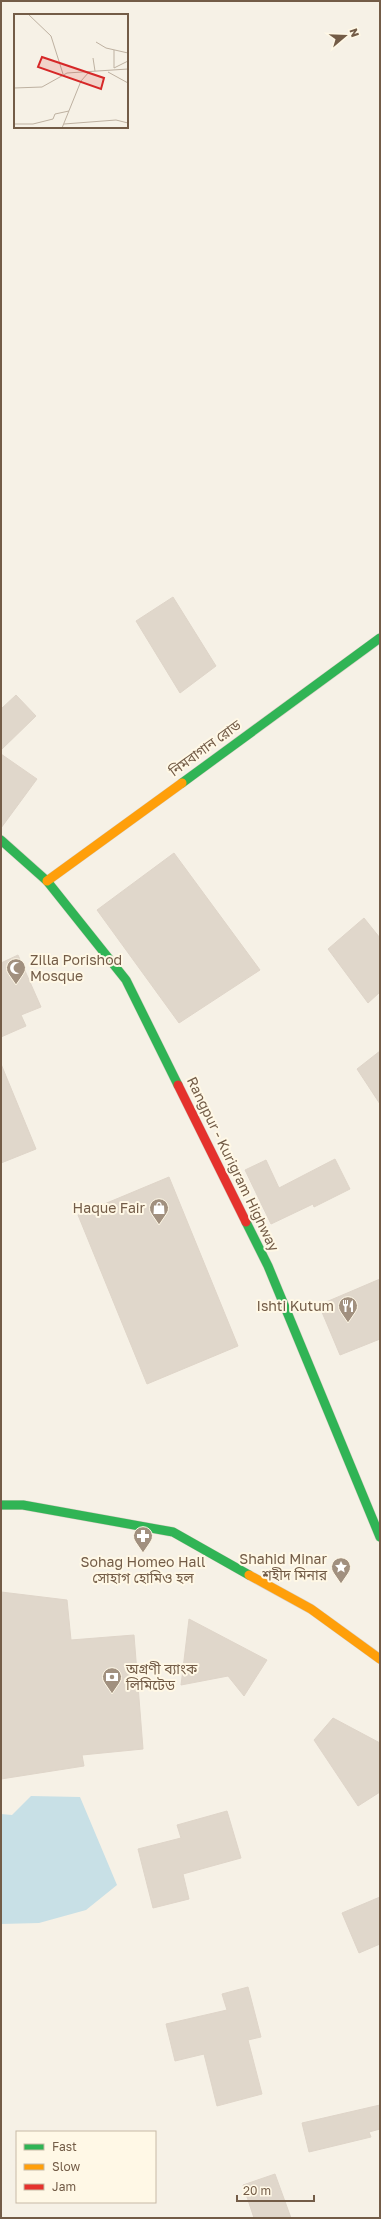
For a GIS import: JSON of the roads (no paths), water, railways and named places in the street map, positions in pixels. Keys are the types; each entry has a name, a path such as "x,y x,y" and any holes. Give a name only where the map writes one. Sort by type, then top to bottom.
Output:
{"main road":[{"name":"নিমবাগান রোড","path":"47,881 380,638"},
{"name":"Rangpur - Kurigram Highway","path":"1,840 47,881 126,980 268,1266 380,1537"},
{"path":"1,1505 23,1505 174,1532 311,1609 380,1659"}],"water":[{"path":"31,1796 80,1797 117,1885 86,1910 39,1923 1,1924 1,1814 12,1815"}],"place":[{"name":"Zilla Porishod Mosque","path":"16,985"},
{"name":"Haque Fair","path":"159,1225"},
{"name":"Ishti Kutum","path":"348,1323"},
{"name":"Sohag Homeo Hall সোহাগ হোমিও হল","path":"143,1553"},
{"name":"Shahid Minar শহীদ মিনার","path":"341,1584"},
{"name":"অগ্রণী ব্যাংক লিমিটেড","path":"112,1694"}]}
